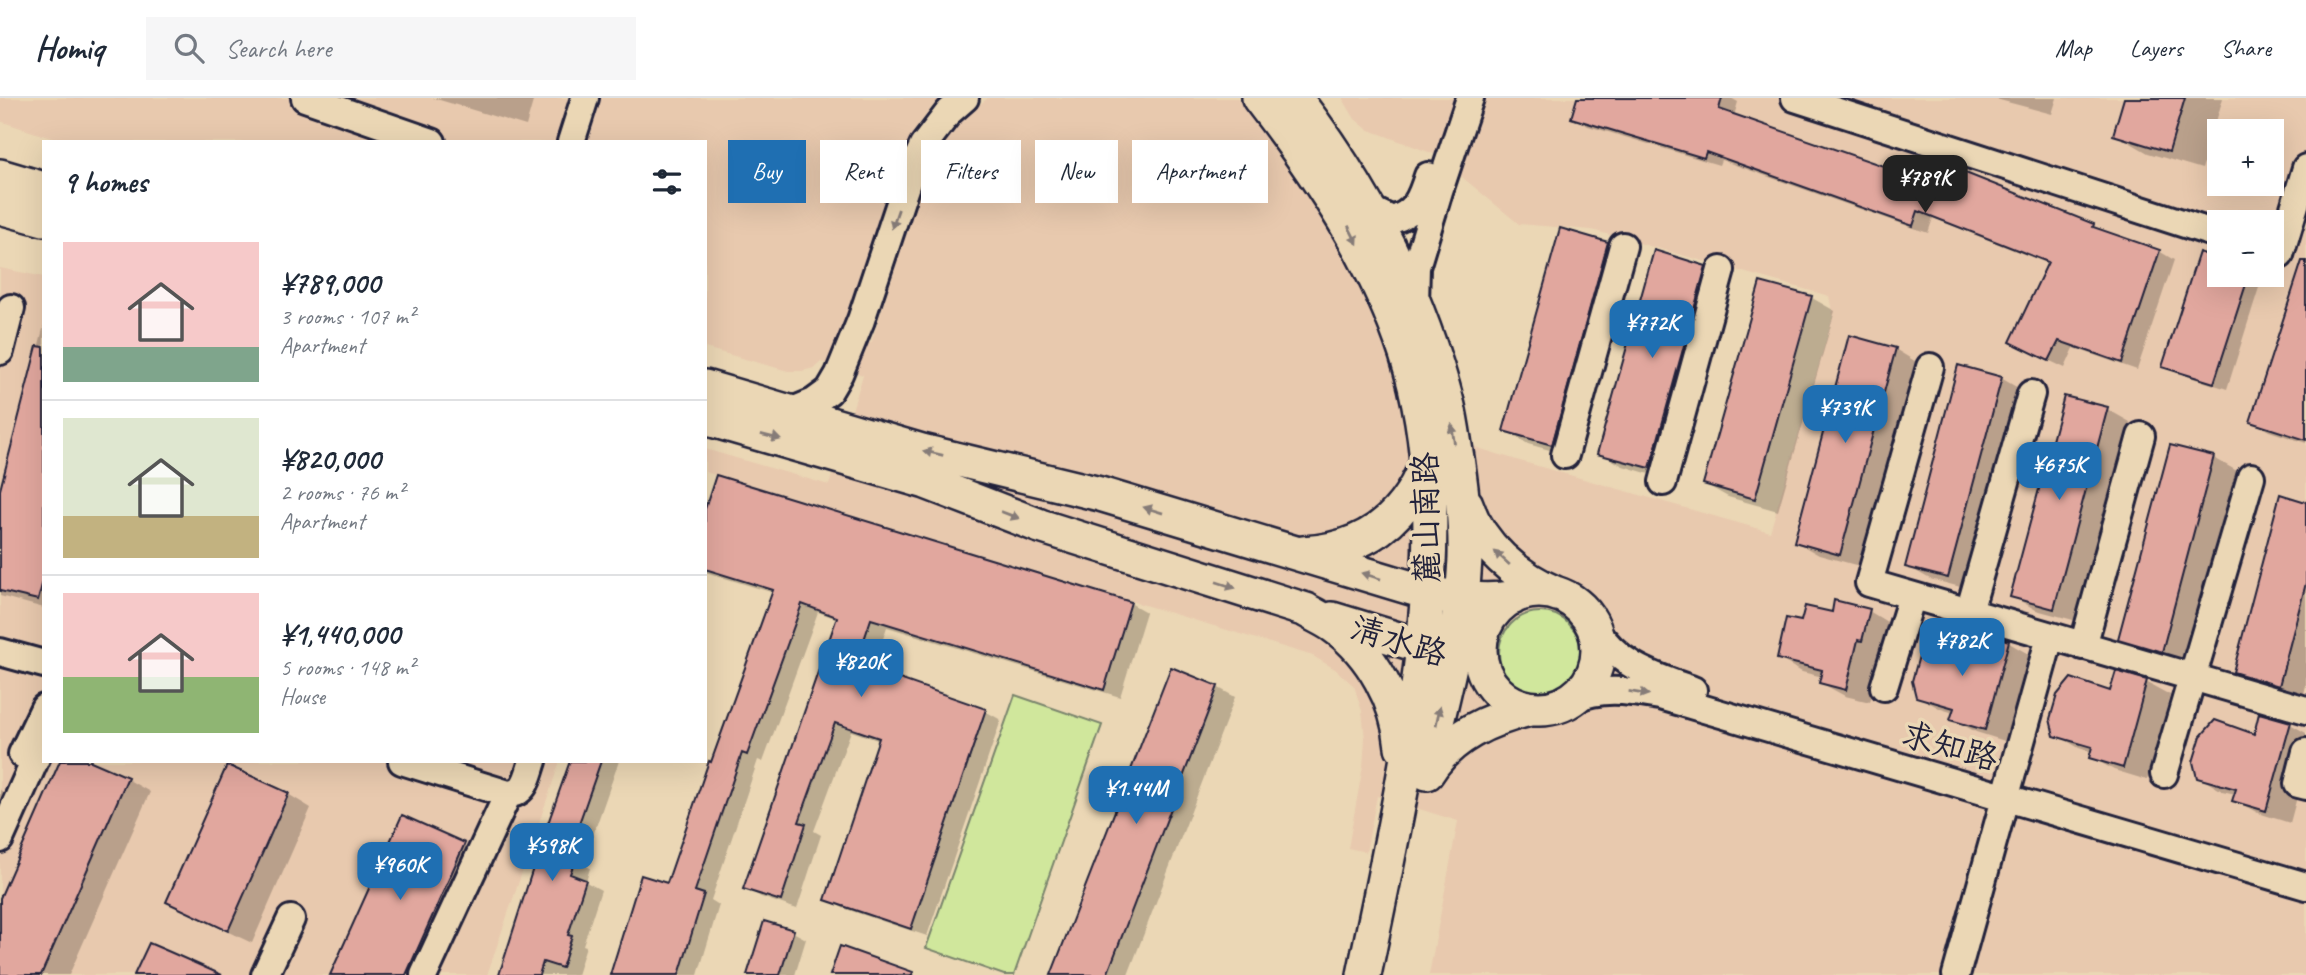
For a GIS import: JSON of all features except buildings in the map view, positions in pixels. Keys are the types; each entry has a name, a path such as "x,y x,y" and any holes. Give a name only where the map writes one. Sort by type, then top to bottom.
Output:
{"main road":[{"name":"麓山南路","path":"1259,98 1307,161 1349,227 1391,312 1406,355 1421,412 1427,462 1430,509 1428,593 1437,651"},
{"name":"麓山南路","path":"1295,98 1322,133 1369,209 1405,279 1448,407 1461,487 1465,559 1461,599 1437,651 1414,777 1385,975"},
{"path":"0,176 42,188"},
{"path":"0,207 42,218"},
{"name":"清水路","path":"707,388 922,451 1100,494 1428,593 1491,601 1511,598"},
{"path":"707,419 926,482 1040,526 1306,611 1334,626 1350,640 1384,684 1396,712 1402,742 1414,777 1462,737 1488,722 1530,709 1552,708 1573,699 1588,684 1596,666 1598,645 1593,625 1579,607 1542,587 1500,557 1474,524 1461,487"},
{"path":"1296,553 1329,551 1380,528 1407,502 1418,486 1427,462"},
{"path":"1530,709 1505,698 1487,678 1482,666 1482,640 1492,616 1511,598 1543,591 1559,595"},
{"name":"清水路","path":"1306,611 1437,651 1474,666 1487,678"},
{"name":"麓山南路","path":"1364,975 1414,777"}],"street":[{"path":"305,98 426,140"},
{"path":"571,140 585,98"},
{"path":"790,412 814,402 829,391 839,374 861,320 908,179 923,146 949,112 965,98"},
{"path":"1369,209 1392,220 1404,217 1414,209 1425,187 1454,98"},
{"path":"1415,308 1416,267 1438,191 1470,98"},
{"path":"1795,98 2207,231"},
{"path":"2284,242 2306,168"},
{"path":"1565,455 1623,246"},
{"path":"1663,482 1721,270"},
{"path":"0,351 11,309"},
{"path":"1930,367 1869,583 2306,710"},
{"path":"1969,612 2031,394"},
{"path":"2083,646 2141,436"},
{"path":"2164,774 2251,477"},
{"path":"1884,687 1912,596"},
{"name":"求知路","path":"1593,625 1601,638 1618,655 1632,666 1653,676 2306,886"},
{"path":"1956,975 2050,637"},
{"path":"0,652 42,663"},
{"name":"求知路","path":"1573,699 1587,693 1616,690 1660,696 2306,871"},
{"path":"0,803 42,712"},
{"path":"0,839 42,744"},
{"path":"2306,752 2298,784 2306,786"},
{"path":"407,763 508,794 520,791 524,786 532,763"},
{"path":"424,975 508,794"},
{"path":"265,975 291,919"}],"shaded area":[{"path":"0,98 942,98 913,132 907,145 907,140 820,140 820,203 886,203 840,333 871,343 921,188 921,203 1021,203 1021,140 946,140 962,118 988,98 1238,98 1331,224 1366,292 1390,356 1407,426 1770,532 1833,316 1829,296 1592,230 1519,224 1434,154 1367,129 1355,119 1344,98 2306,98 2306,975 1429,975 1458,821 1377,796 1366,852 1348,848 1363,766 1365,739 1362,711 1354,686 1335,669 1313,656 707,473 707,450 829,485 863,375 821,362 814,368 788,371 707,349 707,140 57,140 0,121"},
{"path":"0,268 42,277 42,763 559,763 487,975 0,975"}],"green space":[{"path":"1540,612 1556,615 1569,624 1578,637 1581,653 1578,669 1569,682 1556,691 1540,694 1524,691 1511,682 1502,669 1499,653 1502,637 1511,624 1524,615"},
{"path":"1015,695 1102,725 1014,975 1004,975 926,948"}]}
